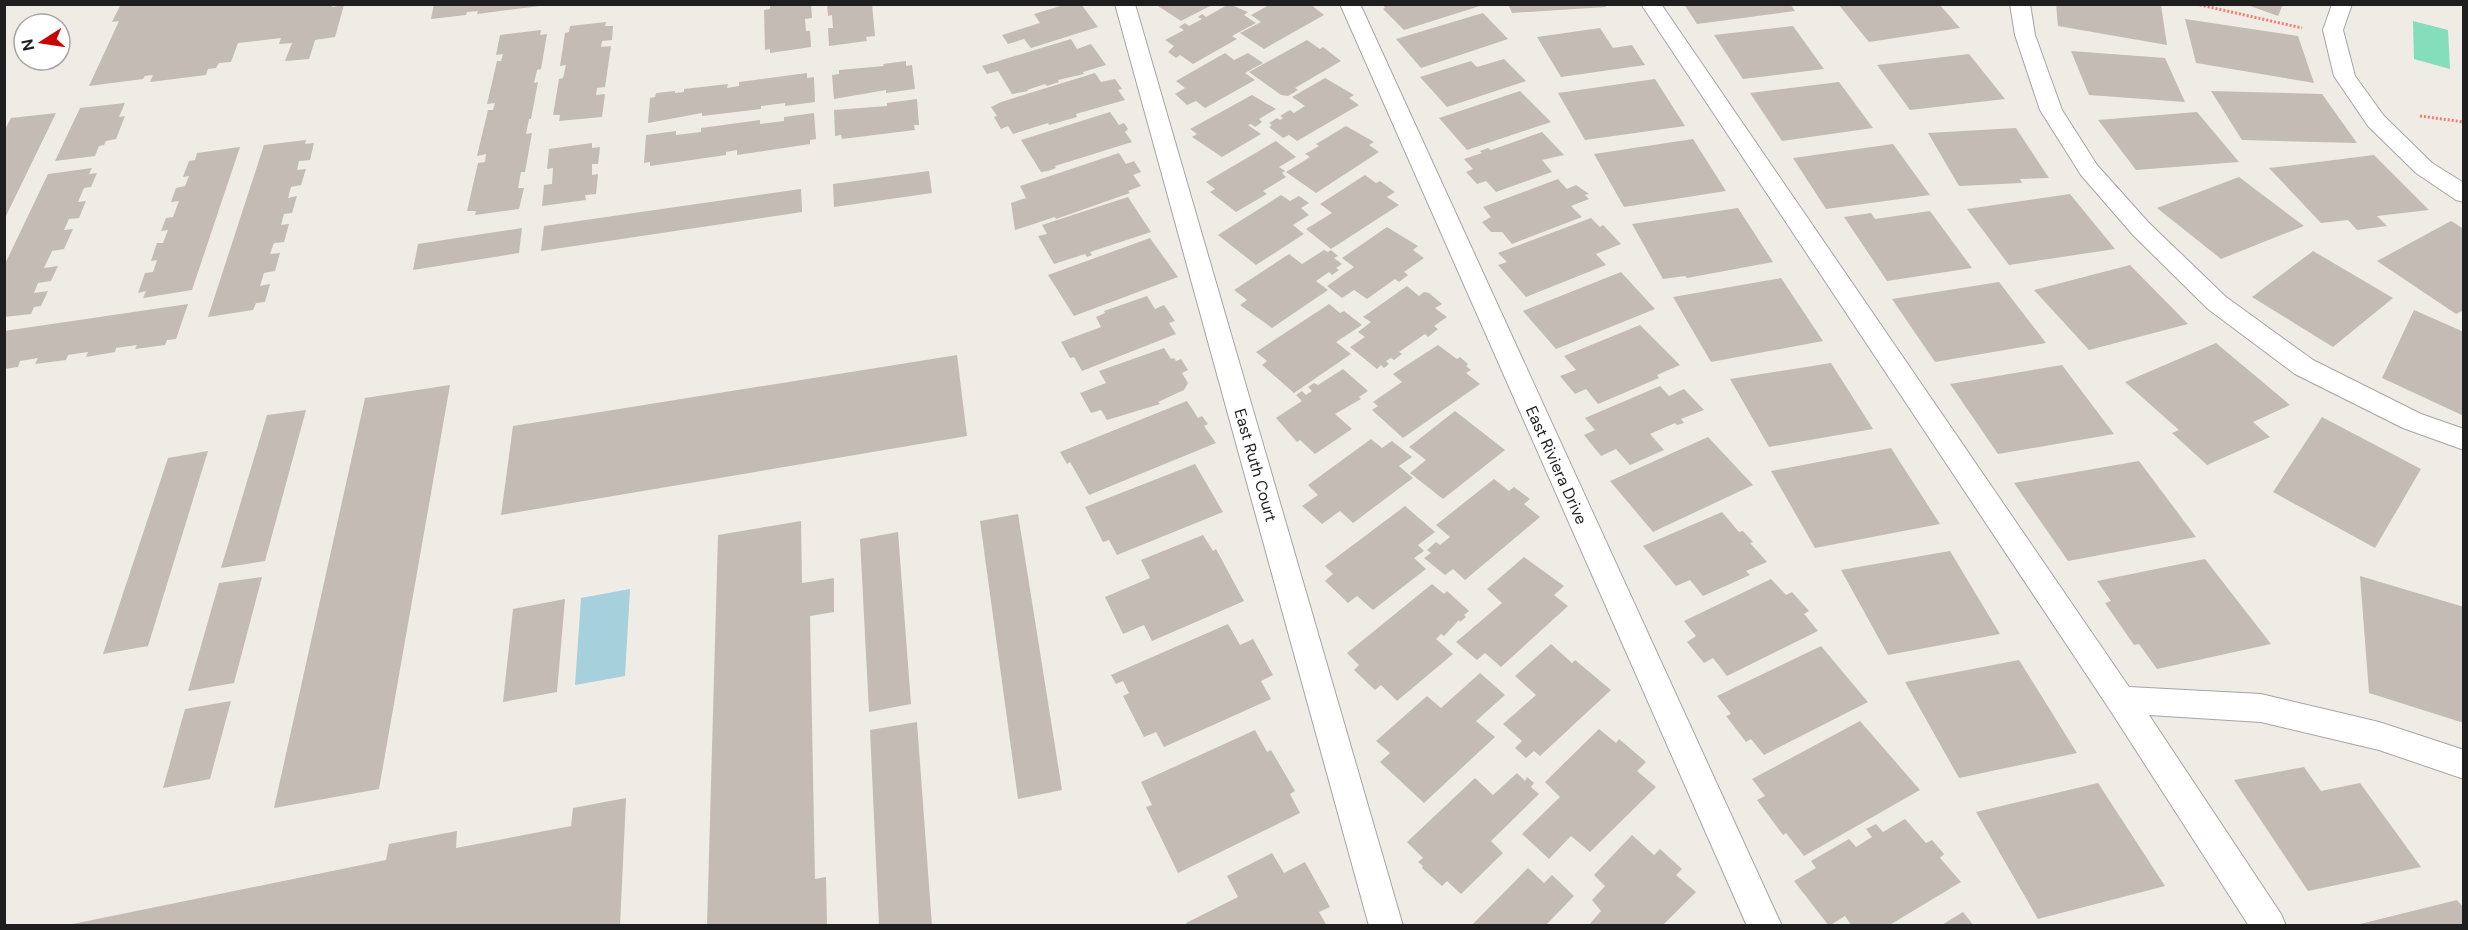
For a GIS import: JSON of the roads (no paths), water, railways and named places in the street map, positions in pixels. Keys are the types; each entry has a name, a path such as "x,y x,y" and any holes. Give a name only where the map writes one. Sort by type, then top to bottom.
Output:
{"lane":[{"name":"East Ruth Court","path":"1125,4 1386,926"},
{"name":"East Riviera Drive","path":"1350,4 1765,926"},
{"path":"1651,4 2121,700 2269,926"},
{"path":"2020,4 2025,35 2051,110 2090,170 2141,229 2217,303 2304,367 2412,422 2463,440"},
{"path":"2342,4 2333,30 2345,76 2376,121 2424,168 2463,194"},
{"path":"2121,700 2261,708 2379,736 2463,765"}],"water":[{"path":"630,589 625,676 575,685 581,598"}]}
